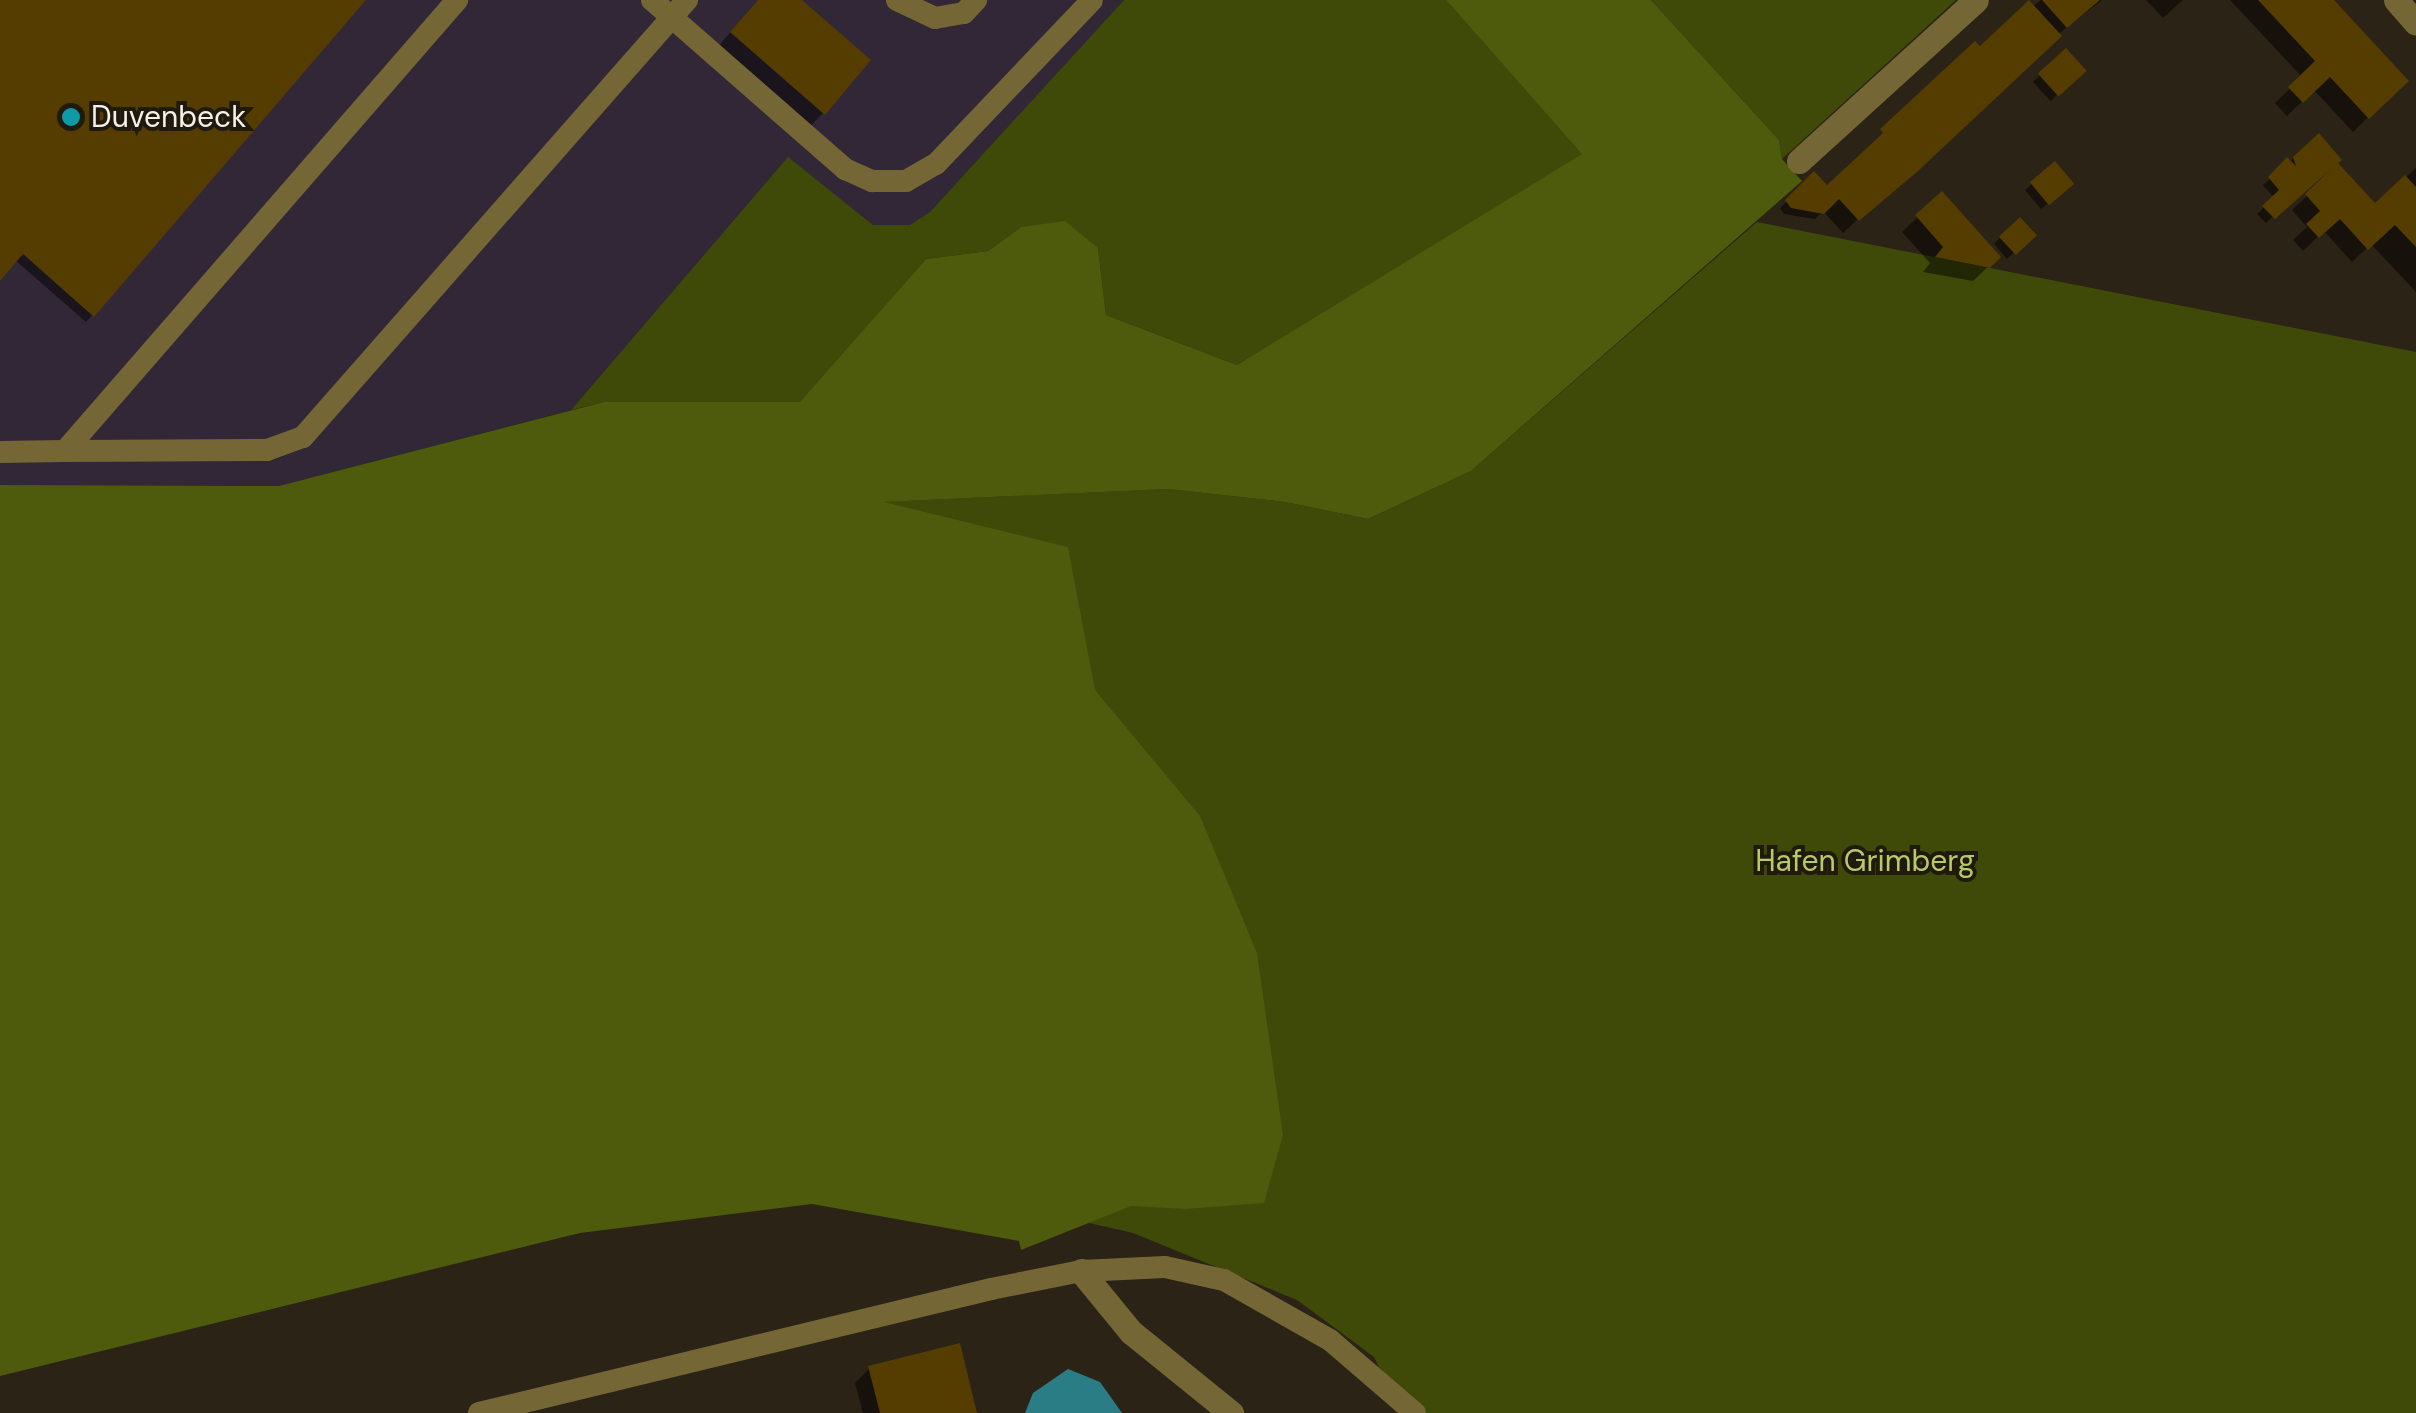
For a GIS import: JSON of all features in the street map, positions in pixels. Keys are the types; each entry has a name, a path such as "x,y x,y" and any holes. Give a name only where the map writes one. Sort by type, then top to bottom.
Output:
{"street":[{"path":"1798,161 1976,0"},
{"path":"2396,0 2416,23"},
{"path":"1081,1271 1131,1332 1231,1413"}],"lane":[{"path":"64,451 457,0"},
{"path":"652,0 679,9 845,169 872,181 906,181 936,164 1092,0"},
{"path":"896,0 935,18 964,14 976,0"},
{"path":"0,452 267,450 303,437 679,9"},
{"path":"479,1413 1081,1271 1165,1267 1224,1280 1330,1340 1414,1413"}],"shaded area":[{"path":"0,0 1124,0 930,212 910,225 873,225 788,158 571,410 279,486 0,485"}],"green space":[{"path":"1124,0 1446,0 1583,154 1237,365 1106,315 1098,248 1021,227 988,251 926,259 801,402 604,402 571,410 788,157 873,225 910,225 930,212"},
{"path":"1446,0 1651,0 1779,140 1782,159 1802,181 1471,471 1368,519 1285,502 1168,489 884,502 1068,547 1095,690 1200,816 1257,953 1283,1135 1264,1203 1185,1209 1131,1206 1021,1250 1019,1241 812,1204 580,1233 0,1376 0,485 279,486 604,402 800,402 926,259 988,251 1021,227 1065,221 1098,248 1106,315 1237,365 1582,154"},
{"path":"1651,0 1956,0 1782,159 1779,140"},
{"name":"Hafen Grimberg","path":"1757,222 2416,352 2416,1413 1401,1413 1374,1357 1297,1300 1133,1233 1028,1209 879,502 1168,489 1285,502 1368,519 1471,471"}],"water":[{"path":"1068,1369 1100,1382 1122,1413 1025,1413 1033,1393"}],"building":[{"path":"0,0 366,0 94,317 23,254 0,281"},
{"path":"758,0 802,0 871,60 825,115 730,32"},
{"path":"2029,0 2062,36 1918,171 1859,221 1839,199 1824,214 1791,208 1785,200 1814,171 1827,185 1883,133 1880,129 1975,41 1980,46"},
{"path":"2042,0 2100,0 2067,28"},
{"path":"2258,0 2334,0 2409,81 2369,119 2330,77 2303,103 2288,87 2315,61"},
{"path":"2066,48 2087,71 2059,96 2038,73"},
{"path":"2319,133 2342,160 2338,163 2375,203 2405,175 2416,187 2416,247 2395,225 2368,250 2340,219 2319,238 2306,224 2320,211 2305,194 2332,168 2275,219 2262,206 2279,190 2268,177 2287,157 2296,166 2293,157"},
{"path":"2055,161 2074,184 2049,205 2030,182"},
{"path":"1942,191 2001,257 1990,268 1935,257 1943,247 1915,215"},
{"path":"2020,217 2037,235 2016,255 1999,237"},
{"path":"960,1343 977,1413 880,1413 868,1366"}],"place":[{"name":"Duvenbeck","path":"71,117"}]}
